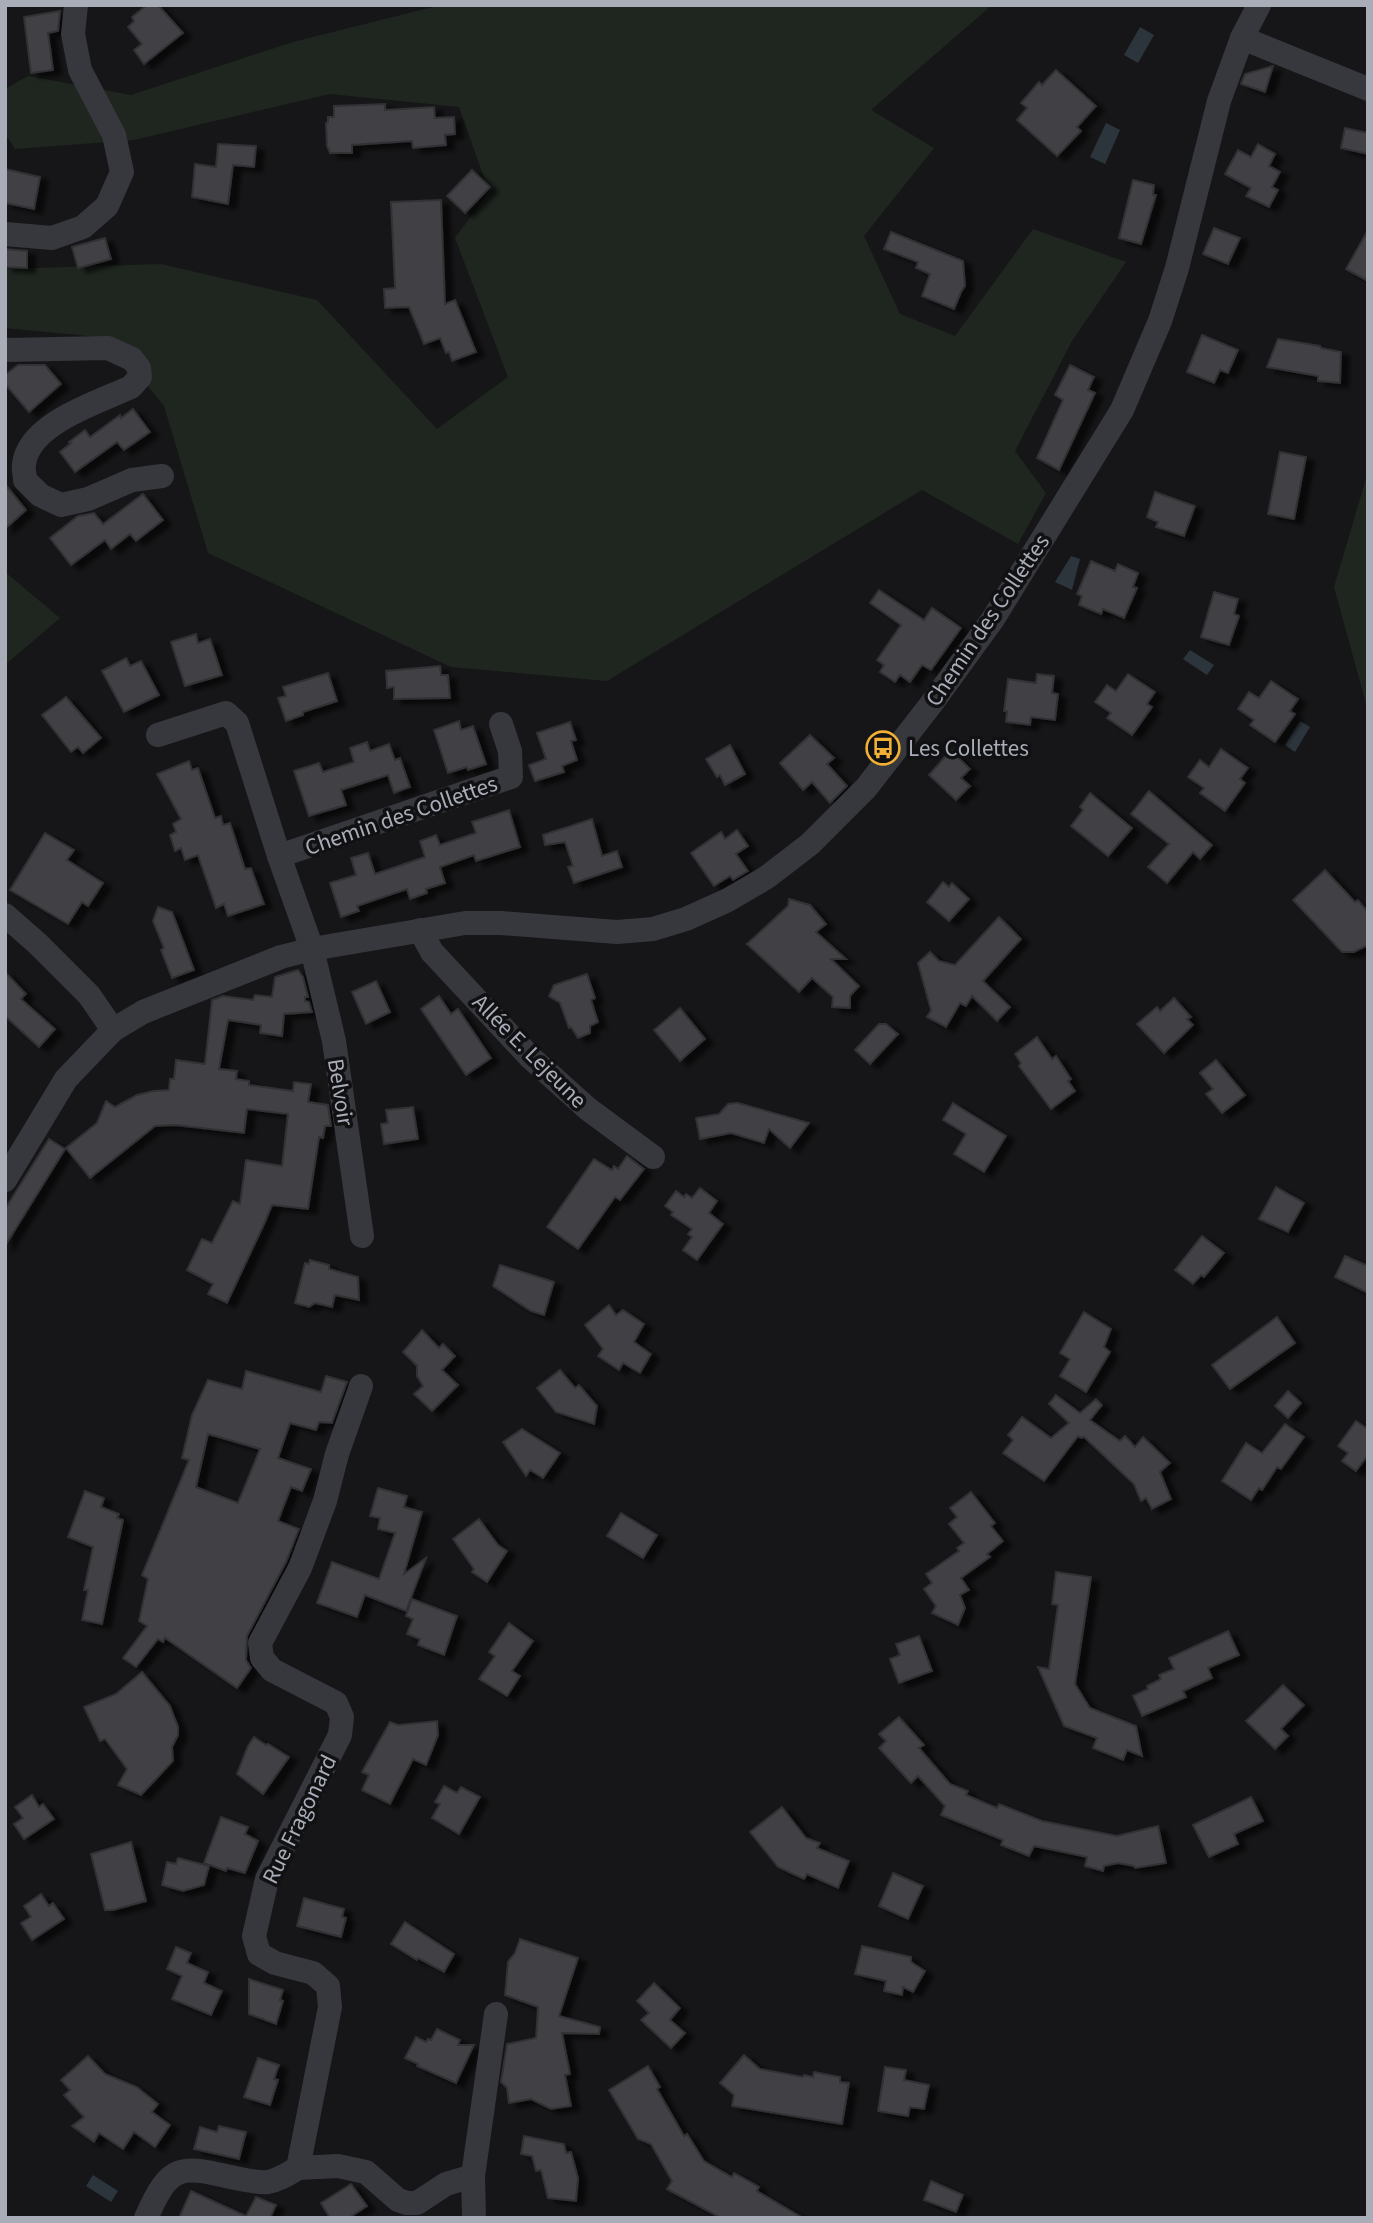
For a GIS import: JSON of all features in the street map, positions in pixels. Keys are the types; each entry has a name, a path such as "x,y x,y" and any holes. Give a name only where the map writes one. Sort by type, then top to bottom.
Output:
{"street":[{"path":"5,234 52,237 83,227 107,206 122,172 114,135 80,71 73,34 75,5"},
{"name":"Chemin des Collettes","path":"5,1180 66,1079 113,1030 156,1007 281,957 420,930 465,923 501,923 617,932 653,929 728,900 767,877 810,844 866,788 993,619 1122,410 1160,321 1177,268 1219,101 1242,38 1259,5"},
{"path":"1242,38 1368,89"},
{"path":"5,350 108,348 132,359 139,368 140,377 131,387 52,424 34,441 24,463 25,480 40,495 61,505 88,499 132,480 162,476"},
{"name":"Chemin des Collettes","path":"158,735 226,713 237,723 312,950"},
{"name":"Chemin des Collettes","path":"279,856 511,777 510,751 501,724"},
{"path":"5,915 89,995 113,1030"},
{"name":"Allée E. Lejeune","path":"420,930 432,952 530,1057 588,1109 653,1157"},
{"name":"Belvoir","path":"312,950 334,1041 362,1236"},
{"name":"Rue Fragonard","path":"298,2168 330,2007 328,1986 313,1973 275,1963 259,1954 254,1936 267,1879 340,1735 342,1717 336,1703 272,1670 262,1658 260,1643 300,1568 325,1501 337,1454 361,1386"},
{"path":"474,2218 473,2176 496,2014"},
{"path":"146,2218 164,2182 174,2174 188,2169 251,2182 265,2182 278,2180 298,2168 338,2166 366,2172 398,2200 407,2203 417,2203 446,2184 473,2176"}],"shaded area":[{"path":"441,5 992,5 871,110 934,148 864,236 900,314 955,336 1033,229 1126,262 1072,341 1015,451 1046,493 1018,544 922,490 607,681 451,667 208,553 164,406 109,338 5,328 5,269 161,264 317,300 437,429 508,377 455,238 489,192 459,107 330,94 134,140 15,149 5,134 5,89 28,76 131,95 293,42"},
{"path":"1140,27 1154,35 1138,63 1124,55"},
{"path":"1106,123 1120,130 1105,164 1090,157"},
{"path":"1368,472 1368,711 1334,587"},
{"path":"1071,556 1080,559 1072,590 1055,582"},
{"path":"5,572 60,618 5,665"},
{"path":"1190,650 1214,665 1207,675 1183,659"},
{"path":"1300,721 1310,727 1295,752 1285,745"},
{"path":"93,2175 118,2191 111,2202 86,2186"}],"building":[{"path":"147,5 158,5 183,33 144,64 134,50 142,44 128,27 134,21 132,17"},
{"path":"60,11 58,31 48,33 53,70 31,73 24,17"},
{"path":"1273,66 1265,92 1241,84 1245,74"},
{"path":"1056,70 1096,106 1077,127 1081,131 1057,156 1017,120 1027,108 1021,103 1039,82 1042,85"},
{"path":"385,104 385,110 434,107 435,118 454,117 455,134 445,135 446,145 413,148 412,141 352,145 352,153 330,153 326,123 328,117 334,117 334,106"},
{"path":"1345,128 1368,133 1368,154 1341,148"},
{"path":"218,144 256,146 254,167 233,165 228,204 192,197 195,164 216,167"},
{"path":"1258,144 1275,154 1269,166 1280,172 1272,187 1278,190 1269,207 1246,196 1251,188 1225,174 1238,150 1251,157"},
{"path":"5,169 40,177 34,209 5,203"},
{"path":"472,170 490,187 465,213 447,196"},
{"path":"1133,180 1154,185 1153,195 1156,195 1141,244 1119,238"},
{"path":"441,200 445,304 455,300 476,352 452,361 440,338 424,344 409,307 385,308 384,289 395,288 391,202"},
{"path":"1214,228 1240,238 1228,264 1203,254"},
{"path":"1368,230 1368,281 1346,269"},
{"path":"891,232 963,261 965,286 954,309 922,296 930,274 916,268 918,262 884,249"},
{"path":"105,238 111,259 78,268 72,247"},
{"path":"5,249 27,251 27,268 5,267"},
{"path":"1202,335 1238,350 1228,373 1220,370 1214,383 1187,372"},
{"path":"1278,339 1341,352 1340,383 1318,381 1318,376 1267,367"},
{"path":"18,365 45,365 61,384 29,412 5,384 5,375"},
{"path":"1070,365 1094,377 1088,390 1095,393 1059,470 1037,458 1063,400 1055,395"},
{"path":"133,409 150,432 124,450 117,442 75,472 60,452 71,443 69,442 85,430 90,437"},
{"path":"1280,452 1306,457 1294,519 1268,514"},
{"path":"5,484 26,510 5,529"},
{"path":"1155,492 1195,506 1184,536 1156,527 1158,522 1147,517"},
{"path":"143,494 163,520 136,541 130,534 111,549 105,540 71,565 50,538 78,516 94,513 103,524"},
{"path":"1091,561 1115,571 1118,564 1138,573 1133,587 1137,588 1124,618 1103,609 1101,614 1079,605 1082,596 1077,594"},
{"path":"879,590 924,620 932,608 961,628 931,670 922,665 910,682 900,675 895,682 880,672 884,665 877,660 901,625 870,603"},
{"path":"1214,592 1238,599 1234,614 1239,616 1229,645 1201,637"},
{"path":"196,634 198,643 210,639 222,675 185,686 171,642"},
{"path":"126,658 130,666 141,661 159,695 124,712 102,671"},
{"path":"440,666 441,675 448,675 450,698 394,699 394,687 387,688 386,671"},
{"path":"328,673 337,701 303,712 303,715 286,721 278,698 286,696 283,687"},
{"path":"1037,674 1054,676 1052,693 1058,694 1055,720 1031,717 1030,725 1006,722 1007,711 1004,711 1008,679 1036,683"},
{"path":"1128,674 1155,692 1147,704 1152,707 1132,735 1107,718 1111,713 1095,702 1107,685 1116,691"},
{"path":"1271,681 1298,699 1290,711 1295,714 1275,742 1250,725 1254,720 1238,709 1249,692 1259,698"},
{"path":"66,697 101,738 83,753 78,747 71,752 42,715"},
{"path":"459,721 461,730 473,726 486,764 448,773 434,730"},
{"path":"570,722 576,740 571,741 577,760 562,766 564,772 535,781 529,765 546,759 537,733"},
{"path":"810,735 834,758 827,764 847,786 830,803 812,782 803,790 780,763"},
{"path":"367,742 370,751 389,744 395,760 400,758 410,787 394,793 388,775 341,790 346,805 309,816 294,771 319,763 323,772 354,762 350,748"},
{"path":"730,745 745,774 725,785 706,759"},
{"path":"1221,749 1248,768 1240,779 1245,783 1225,811 1200,793 1204,788 1188,777 1200,760 1209,767"},
{"path":"951,750 970,769 961,778 970,786 956,800 929,775"},
{"path":"189,761 192,770 198,768 215,818 221,816 223,825 230,823 245,869 251,868 264,904 228,916 224,904 216,908 198,855 185,860 181,848 175,851 170,835 176,832 173,824 181,819 157,774"},
{"path":"1149,791 1212,845 1200,859 1193,852 1167,883 1148,867 1169,844 1131,814"},
{"path":"1090,793 1132,828 1108,856 1071,826 1083,810 1080,807"},
{"path":"509,810 520,847 476,861 474,855 440,867 445,883 426,889 427,893 410,899 407,889 357,906 359,911 341,917 330,883 356,875 351,858 368,853 375,874 425,857 420,841 436,835 440,845 476,833 472,822"},
{"path":"592,819 602,856 617,851 622,867 574,883 568,867 573,866 565,842 545,845 543,835"},
{"path":"737,830 748,846 736,854 748,871 733,880 730,876 714,886 691,853 721,832 725,839"},
{"path":"45,833 74,850 67,860 103,883 88,906 82,902 68,924 10,890"},
{"path":"1325,870 1368,912 1368,945 1354,952 1342,952 1293,900"},
{"path":"943,882 949,887 952,883 969,899 949,921 927,902"},
{"path":"789,899 810,905 826,924 816,932 846,959 831,959 859,986 850,996 850,1008 832,1007 833,997 812,978 799,992 747,944 788,906"},
{"path":"158,907 172,912 194,970 172,978 153,921"},
{"path":"999,917 1021,939 983,981 1010,1007 997,1021 972,996 966,1006 960,1003 946,1027 927,1017 931,1010 918,963 930,952 939,961 955,965"},
{"path":"298,970 303,977 308,997 305,997 305,1001 309,1002 312,1012 284,1014 282,1036 260,1033 261,1025 228,1020 219,1069 237,1071 236,1079 249,1081 249,1085 293,1091 294,1082 311,1084 308,1102 328,1105 331,1126 325,1126 323,1138 319,1137 308,1209 272,1205 227,1303 208,1294 213,1284 187,1270 202,1239 212,1243 233,1201 240,1204 246,1160 282,1166 288,1114 247,1109 244,1133 175,1125 155,1126 90,1178 66,1148 97,1123 106,1101 115,1107 137,1095 169,1090 170,1079 174,1079 176,1060 205,1064 212,1000 223,996 253,1000 255,995 272,997 275,977"},
{"path":"5,972 26,994 21,999 55,1029 39,1047 5,1016"},
{"path":"587,974 595,998 591,1000 598,1022 590,1026 590,1033 578,1038 571,1027 569,1028 560,1003 549,996 554,985"},
{"path":"376,981 390,1012 366,1024 352,992"},
{"path":"439,996 451,1014 458,1009 491,1058 466,1075 421,1009"},
{"path":"1174,998 1191,1017 1187,1019 1193,1025 1164,1053 1137,1024 1157,1007 1160,1011"},
{"path":"680,1008 705,1039 680,1061 654,1030"},
{"path":"879,1024 886,1024 898,1034 870,1064 855,1050"},
{"path":"1037,1037 1052,1059 1056,1056 1071,1079 1068,1081 1075,1091 1051,1109 1019,1066 1021,1063 1015,1054"},
{"path":"1216,1060 1245,1095 1222,1113 1206,1094 1213,1089 1200,1073"},
{"path":"737,1103 809,1123 790,1148 769,1129 764,1143 731,1133 700,1139 696,1118 719,1114 728,1104"},
{"path":"953,1103 1006,1136 984,1172 954,1154 966,1134 943,1120"},
{"path":"413,1107 418,1139 384,1144 381,1124 388,1123 386,1110"},
{"path":"49,1139 65,1149 5,1246 5,1209"},
{"path":"627,1156 644,1169 620,1200 615,1197 578,1249 547,1227 594,1159 612,1170 614,1166 618,1169"},
{"path":"1276,1187 1304,1203 1288,1232 1259,1219"},
{"path":"700,1188 717,1201 709,1213 723,1224 697,1260 683,1250 692,1237 688,1234 692,1229 671,1215 673,1212 665,1206 676,1191 684,1197 686,1194 692,1198"},
{"path":"1202,1236 1224,1253 1204,1277 1201,1275 1193,1284 1175,1270"},
{"path":"1345,1256 1368,1266 1368,1293 1335,1277"},
{"path":"310,1260 329,1265 329,1269 358,1277 359,1300 335,1295 332,1307 315,1303 309,1307 295,1303 305,1263 309,1264"},
{"path":"500,1265 554,1282 544,1315 531,1311 493,1286"},
{"path":"609,1305 616,1315 623,1310 644,1324 634,1342 651,1354 640,1373 623,1363 619,1370 598,1356 603,1349 585,1325"},
{"path":"1084,1312 1111,1329 1104,1347 1110,1352 1086,1392 1060,1376 1070,1359 1060,1353"},
{"path":"1277,1317 1295,1343 1230,1389 1212,1365"},
{"path":"422,1330 439,1348 443,1344 455,1356 442,1370 458,1385 432,1411 414,1394 423,1386 417,1376 417,1366 403,1352"},
{"path":"560,1370 575,1388 579,1385 597,1406 594,1424 556,1412 537,1388"},
{"path":"246,1371 321,1392 326,1376 347,1382 332,1423 319,1422 316,1430 290,1423 278,1458 311,1469 302,1491 291,1487 278,1521 299,1529 286,1562 247,1636 246,1660 251,1668 237,1688 165,1638 163,1642 158,1639 136,1667 123,1658 147,1626 139,1621 148,1579 142,1575 189,1460 182,1458 192,1415 208,1380 242,1389","holes":["208,1434 260,1449 238,1503 196,1487"]},
{"path":"1288,1391 1301,1403 1288,1418 1275,1406"},
{"path":"1056,1395 1080,1413 1096,1399 1102,1405 1090,1420 1120,1441 1125,1436 1135,1447 1143,1437 1170,1463 1160,1472 1171,1499 1152,1509 1146,1498 1141,1501 1134,1484 1084,1437 1078,1436 1044,1481 1003,1453 1013,1440 1008,1435 1022,1417 1051,1438 1069,1423 1049,1404"},
{"path":"1356,1421 1368,1429 1368,1455 1356,1471 1342,1461 1348,1453 1338,1446"},
{"path":"1285,1424 1304,1437 1281,1469 1277,1467 1262,1490 1259,1488 1251,1500 1222,1481 1246,1443 1262,1453"},
{"path":"522,1429 560,1453 543,1478 530,1470 526,1476 503,1442"},
{"path":"378,1488 407,1496 404,1507 422,1512 404,1574 426,1558 406,1611 365,1595 357,1617 317,1603 332,1562 379,1579 395,1533 378,1529 380,1518 370,1516"},
{"path":"85,1491 104,1498 101,1507 119,1514 117,1518 123,1520 102,1624 82,1620 88,1590 84,1590 93,1547 68,1537"},
{"path":"971,1492 995,1523 991,1526 1003,1541 987,1554 990,1557 961,1578 969,1590 960,1595 965,1608 958,1625 932,1613 936,1606 924,1589 932,1583 926,1574 959,1551 957,1548 964,1543 949,1524 957,1517 950,1508"},
{"path":"621,1513 657,1535 643,1558 607,1536"},
{"path":"479,1519 498,1545 507,1551 487,1582 472,1572 474,1569 453,1539"},
{"path":"1056,1572 1091,1577 1075,1684 1090,1708 1136,1726 1142,1756 1127,1750 1123,1760 1093,1748 1097,1738 1064,1726 1038,1667 1049,1669 1058,1605 1052,1604"},
{"path":"412,1599 457,1616 444,1655 418,1645 420,1639 407,1634 413,1619 406,1616"},
{"path":"509,1623 533,1641 512,1671 520,1676 507,1696 479,1679 495,1656 489,1652"},
{"path":"1228,1631 1239,1655 1208,1668 1212,1678 1183,1691 1186,1697 1142,1716 1133,1696 1161,1679 1159,1675 1174,1669 1169,1658"},
{"path":"919,1636 932,1671 899,1683 890,1659 900,1655 896,1644"},
{"path":"142,1672 170,1706 178,1727 178,1735 172,1747 173,1761 141,1795 118,1785 127,1769 105,1739 100,1741 84,1707 116,1694"},
{"path":"1283,1685 1304,1705 1281,1729 1288,1736 1275,1749 1246,1721"},
{"path":"899,1717 924,1745 919,1748 950,1784 968,1791 966,1795 997,1808 999,1804 1042,1821 1117,1836 1158,1826 1166,1863 1135,1868 1118,1863 1104,1866 1103,1871 1085,1866 1087,1857 1034,1846 1029,1856 1001,1845 1003,1840 941,1815 945,1806 918,1776 911,1783 879,1748 886,1741 879,1734"},
{"path":"437,1721 438,1735 426,1765 413,1759 390,1804 362,1790 369,1775 362,1772 390,1722 398,1725"},
{"path":"254,1737 289,1757 263,1794 237,1774"},
{"path":"444,1786 457,1793 461,1787 480,1797 459,1834 432,1818 440,1804 435,1802"},
{"path":"32,1795 39,1807 43,1804 54,1819 24,1839 14,1824 23,1818 15,1807"},
{"path":"1251,1797 1263,1821 1234,1834 1238,1844 1209,1857 1193,1825"},
{"path":"782,1807 806,1838 820,1843 817,1848 849,1861 838,1888 807,1874 804,1879 778,1867 750,1832"},
{"path":"221,1817 248,1827 245,1834 258,1841 245,1873 227,1868 226,1871 204,1863"},
{"path":"131,1842 146,1901 105,1910 91,1854"},
{"path":"178,1858 209,1866 204,1885 183,1891 162,1885 167,1862 176,1864"},
{"path":"893,1873 923,1886 908,1919 879,1906"},
{"path":"41,1894 49,1906 53,1903 64,1919 32,1940 21,1923 31,1917 24,1906"},
{"path":"304,1898 344,1909 342,1917 346,1918 341,1937 297,1926"},
{"path":"405,1922 454,1954 444,1972 391,1944"},
{"path":"520,1939 578,1958 559,2016 600,2027 599,2034 562,2033 570,2074 565,2075 571,2106 551,2109 531,2099 509,2103 507,2088 501,2082 507,2044 536,2038 538,2007 505,1995 508,1962"},
{"path":"862,1946 911,1957 911,1962 925,1971 913,1992 903,1987 902,1995 884,1991 886,1981 855,1974"},
{"path":"176,1947 191,1953 187,1963 208,1972 204,1983 222,1991 211,2015 172,1999 182,1976 167,1969"},
{"path":"249,1979 283,1990 280,2000 283,2001 276,2024 249,2014"},
{"path":"654,1983 680,2008 670,2020 685,2033 671,2048 641,2020 649,2013 637,2001"},
{"path":"437,2029 460,2040 458,2045 474,2045 456,2083 405,2058 416,2037 426,2042 431,2040"},
{"path":"744,2055 760,2069 803,2077 813,2077 814,2072 840,2077 840,2082 849,2083 842,2124 732,2106 734,2095 720,2083"},
{"path":"88,2056 105,2074 137,2087 158,2104 152,2112 170,2125 155,2147 134,2132 123,2149 99,2133 94,2142 72,2126 84,2117 64,2095 70,2090 61,2080"},
{"path":"258,2058 279,2065 274,2079 278,2080 270,2105 244,2097"},
{"path":"648,2066 660,2087 657,2089 684,2136 687,2134 704,2161 732,2177 734,2173 747,2180 759,2187 757,2191 803,2218 721,2218 667,2189 672,2181 651,2144 638,2139 609,2090"},
{"path":"885,2067 906,2070 904,2080 929,2085 924,2109 910,2107 908,2116 878,2111"},
{"path":"219,2126 246,2132 239,2159 194,2149 200,2127 217,2132"},
{"path":"524,2136 564,2144 566,2153 571,2152 578,2178 576,2201 548,2198 541,2170 536,2171 532,2156 521,2154"},
{"path":"931,2181 963,2195 956,2212 924,2200"},
{"path":"351,2184 367,2206 349,2218 330,2218 321,2203"},
{"path":"191,2191 246,2216 256,2197 276,2205 270,2218 179,2218"}],"place":[{"name":"Les Collettes","path":"883,748"}]}
